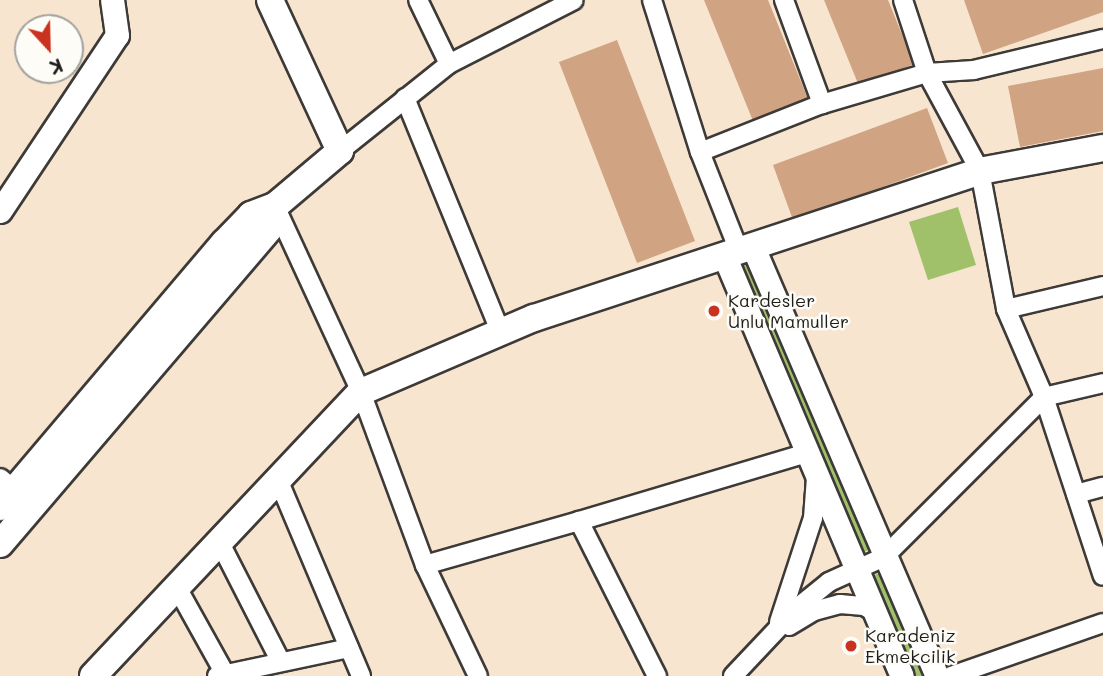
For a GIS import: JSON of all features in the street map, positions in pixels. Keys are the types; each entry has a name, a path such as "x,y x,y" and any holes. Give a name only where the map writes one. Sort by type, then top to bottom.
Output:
{"main road":[{"path":"5,492 251,215 275,206 340,151 270,0"},
{"path":"93,676 175,584 361,392 500,333 980,171 1103,148"},
{"path":"0,544 268,230 275,206"}],"street":[{"path":"0,209 117,35 112,0"},
{"path":"418,0 449,64"},
{"path":"340,151 449,64 575,0"},
{"path":"652,0 700,152 739,251 812,463 902,676"},
{"path":"784,0 822,104"},
{"path":"902,0 927,72 980,171 1006,309 1044,397 1103,576"},
{"path":"700,152 822,104 927,72 974,70 1103,39"},
{"path":"405,98 500,333"},
{"path":"275,206 361,392 425,565 478,676"},
{"path":"739,251 884,556 936,676"},
{"path":"1006,309 1103,286"},
{"path":"733,676 818,591 884,556 1044,397 1103,383"},
{"path":"425,565 579,521 812,463"},
{"path":"774,635 807,538 812,463"},
{"path":"277,477 361,676"},
{"path":"1076,494 1103,487"},
{"path":"579,521 657,676"},
{"path":"218,539 281,662"},
{"path":"175,584 220,674 349,648"},
{"path":"774,635 814,611 840,604 864,606 876,613"},
{"path":"951,676 1103,623"}],"green space":[{"path":"958,207 976,265 928,280 909,222"},
{"path":"749,262 871,549 862,553 738,267"},
{"path":"882,572 927,676 915,676 872,576"}],"building":[{"path":"704,0 768,0 808,99 753,121"},
{"path":"824,0 888,0 914,64 859,86"},
{"path":"964,0 1103,0 1103,12 983,54"},
{"path":"617,40 695,241 637,263 559,62"},
{"path":"1103,68 1103,131 1020,147 1008,86"},
{"path":"927,108 948,163 793,220 773,165"}],"place":[{"name":"Kardesler Unlu Mamuller","path":"714,311"},
{"name":"Karadeniz Ekmekcilik","path":"851,646"}]}
